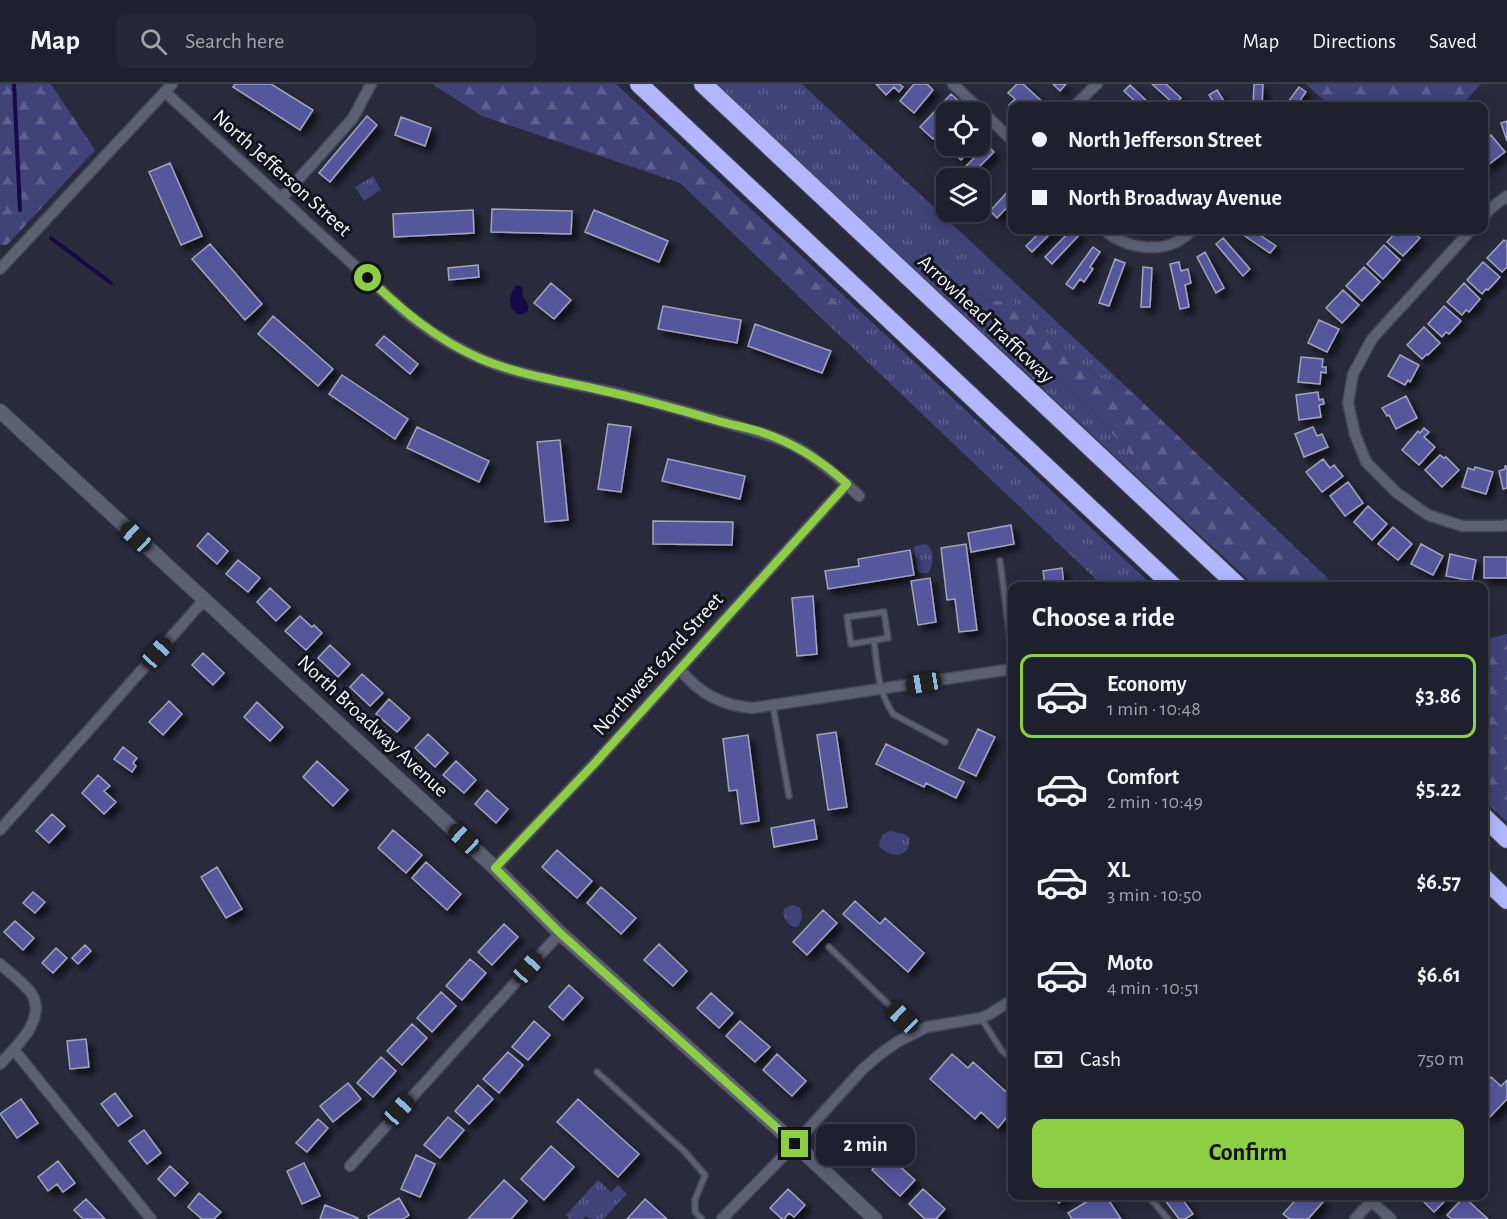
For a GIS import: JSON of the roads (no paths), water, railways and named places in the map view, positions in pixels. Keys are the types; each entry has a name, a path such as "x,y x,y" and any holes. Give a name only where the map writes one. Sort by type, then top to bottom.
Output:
{"highway":[{"path":"639,84 1169,582"},
{"name":"Arrowhead Trafficway","path":"703,84 1234,582"},
{"path":"1488,821 1507,839"},
{"path":"1488,882 1507,900"}],"street":[{"path":"281,199 353,118 371,84"},
{"path":"953,84 1008,136"},
{"path":"1079,102 1096,84"},
{"path":"0,269 168,88"},
{"name":"North Jefferson Street","path":"168,88 281,199 405,312 454,346 510,369 639,399 767,434 818,460 859,496"},
{"path":"1488,211 1507,196"},
{"path":"1110,234 1118,240 1145,247 1172,243 1188,234"},
{"path":"1468,234 1372,339 1353,374 1348,403 1355,434 1366,462 1397,493 1428,514 1462,526 1507,525"},
{"name":"North Broadway Avenue","path":"0,411 495,868 560,933 875,1219"},
{"name":"Northwest 62nd Street","path":"495,868 594,764 847,484"},
{"path":"0,830 204,600"},
{"path":"680,669 700,690 725,703 753,708 1008,670"},
{"path":"350,1166 560,933"},
{"path":"0,964 32,994 37,1011 30,1028 0,1064"},
{"path":"722,1219 795,1144 862,1070 879,1055 897,1042 927,1027 981,1018 1008,1002"},
{"path":"14,1050 151,1219"},
{"path":"1355,1219 1371,1200"},
{"path":"1375,1200 1391,1219"}],"lane":[{"path":"1000,561 1008,623"},
{"path":"884,612 888,638 874,640 851,644 847,618 884,612"},
{"path":"874,640 880,689 888,707 893,714 945,742"},
{"path":"773,706 789,796"},
{"path":"830,947 918,1032"},
{"path":"981,1018 1002,1051 1008,1056"},
{"path":"597,1072 684,1151 705,1175 695,1200 695,1212 702,1219"},
{"path":"1151,1200 1168,1219"}],"waterway":[{"path":"14,84 20,210"},
{"path":"51,238 111,283"}]}
